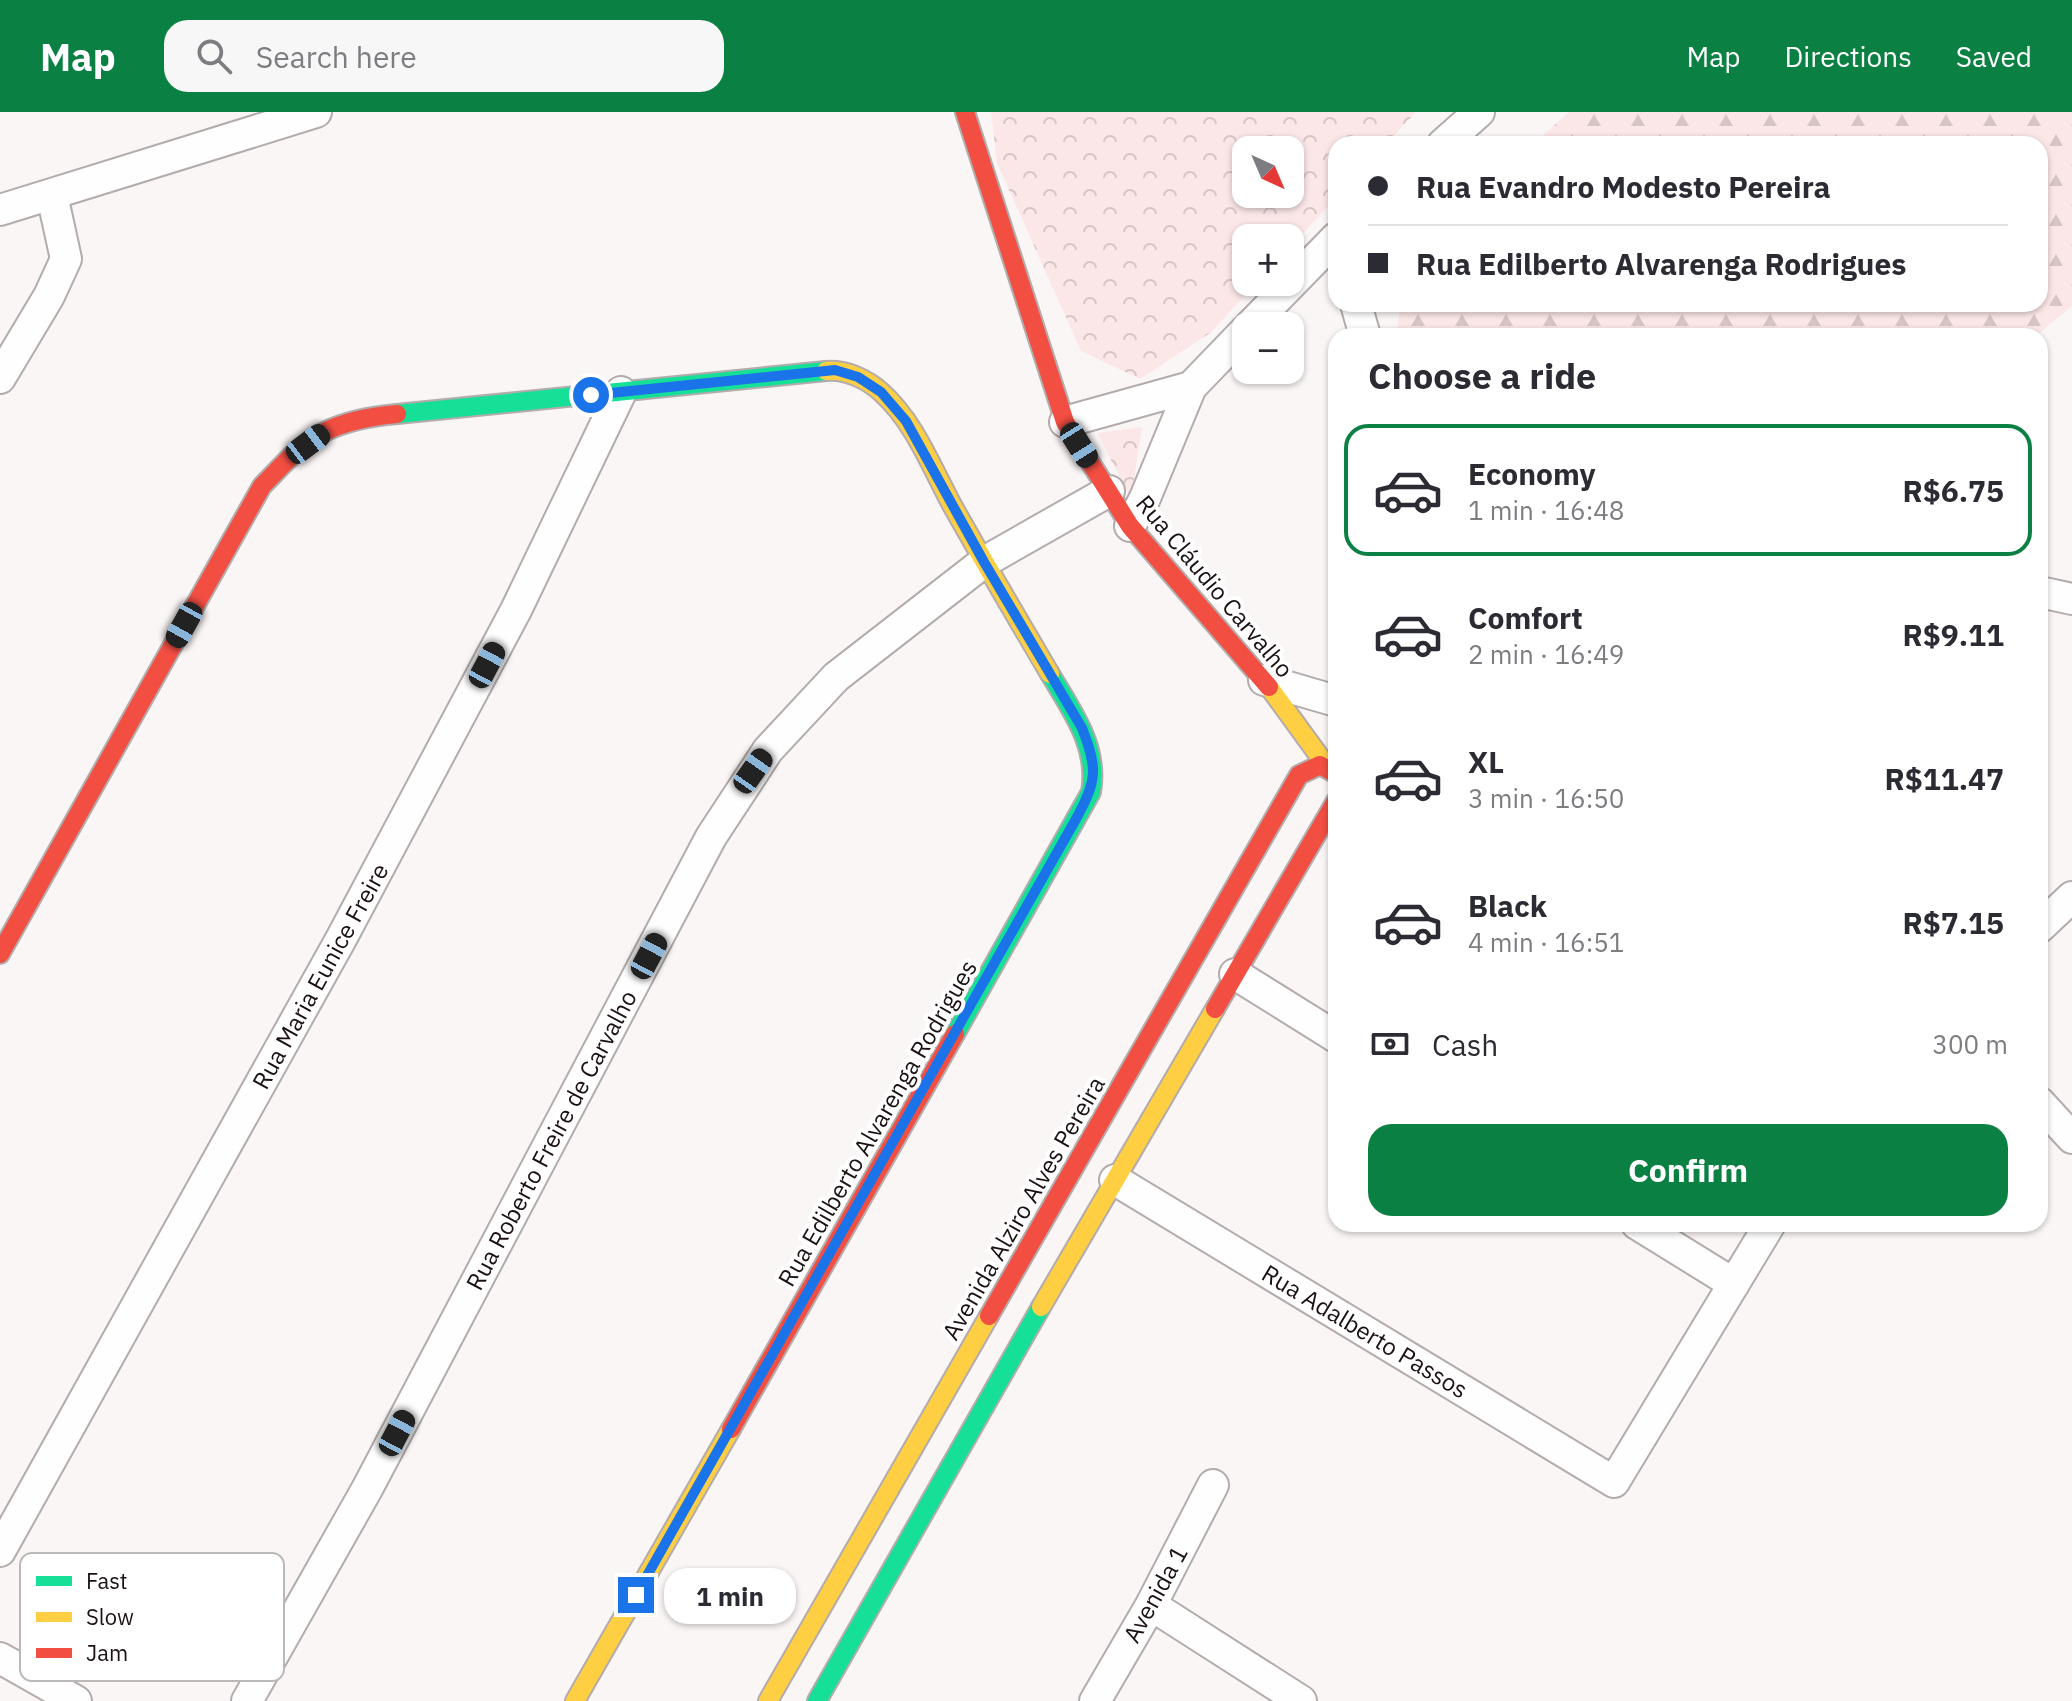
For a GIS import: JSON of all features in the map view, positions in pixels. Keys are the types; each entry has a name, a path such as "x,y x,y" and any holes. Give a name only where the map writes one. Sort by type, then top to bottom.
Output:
{"street":[{"path":"0,210 316,112"},
{"name":"Rua Cláudio Carvalho","path":"965,112 1065,422 1130,526 1328,755"},
{"path":"1452,136 1479,112"},
{"path":"0,378 49,296 66,259 52,195"},
{"path":"1265,312 1328,253"},
{"path":"1130,526 1145,498 1191,387 1232,345"},
{"name":"Rua Edilberto Alvarenga Rodrigues","path":"4,936 262,486 291,457 324,432 373,416 835,370 858,377 881,392 906,421 984,562 1082,728 1092,753 1095,774 1091,792 575,1701"},
{"path":"1065,422 1191,387"},
{"name":"Rua Maria Eunice Freire","path":"0,1551 349,925 516,610 621,392"},
{"name":"Rua Roberto Freire de Carvalho","path":"284,1636 367,1489 711,837 768,750 836,677 984,562 1109,491"},
{"path":"2048,594 2072,599"},
{"path":"1264,680 1328,699"},
{"name":"Avenida Alziro Alves Pereira","path":"768,1701 1299,775 1328,763"},
{"path":"817,1701 997,1383 1328,815"},
{"path":"2048,920 2072,897"},
{"path":"1235,974 1328,1032"},
{"path":"2048,1112 2072,1138"},
{"name":"Rua Adalberto Passos","path":"1115,1180 1614,1482 1734,1284"},
{"path":"1650,1232 1734,1284 1765,1232"},
{"name":"Avenida 1","path":"1095,1701 1151,1605 1213,1485"},
{"path":"1151,1605 1301,1701"},
{"path":"0,1658 20,1669"},
{"path":"41,1681 76,1701"},
{"name":"Rua Roberto Freire de Carvalho","path":"247,1701 258,1681"}],"green space":[{"path":"991,112 1416,112 1394,136 1328,136 1328,207 1304,232 1304,224 1232,224 1232,296 1245,296 1210,333 1140,379 1081,351 997,163"},
{"path":"1569,112 2072,112 2072,306 2046,328 1397,328 1400,312 2048,312 2048,136 1543,136"},
{"path":"1142,427 1131,499 1097,433"}],"traffic: fast":[{"path":"397,414 826,371"},
{"path":"955,1034 1091,792 1091,760 1082,730 1050,674"},
{"path":"817,1701 1041,1307"}],"traffic: slow":[{"path":"826,371 848,373 869,383 903,417 1050,674"},
{"path":"1269,687 1328,768"},
{"path":"1041,1307 1215,1009"},
{"path":"768,1701 989,1316"},
{"path":"575,1701 731,1429"}],"traffic: jam":[{"path":"965,112 1065,422 1130,526 1269,687"},
{"path":"0,954 262,486 299,449 324,432 360,420 397,414"},
{"path":"989,1316 1299,775 1320,765 1328,770"},
{"path":"1215,1009 1328,815"},
{"path":"731,1429 955,1034"}],"route":[{"path":"591,395 835,370 858,377 881,392 906,421 984,562 1082,728 1092,753 1095,774 1091,792 1076,819 636,1595"}]}
